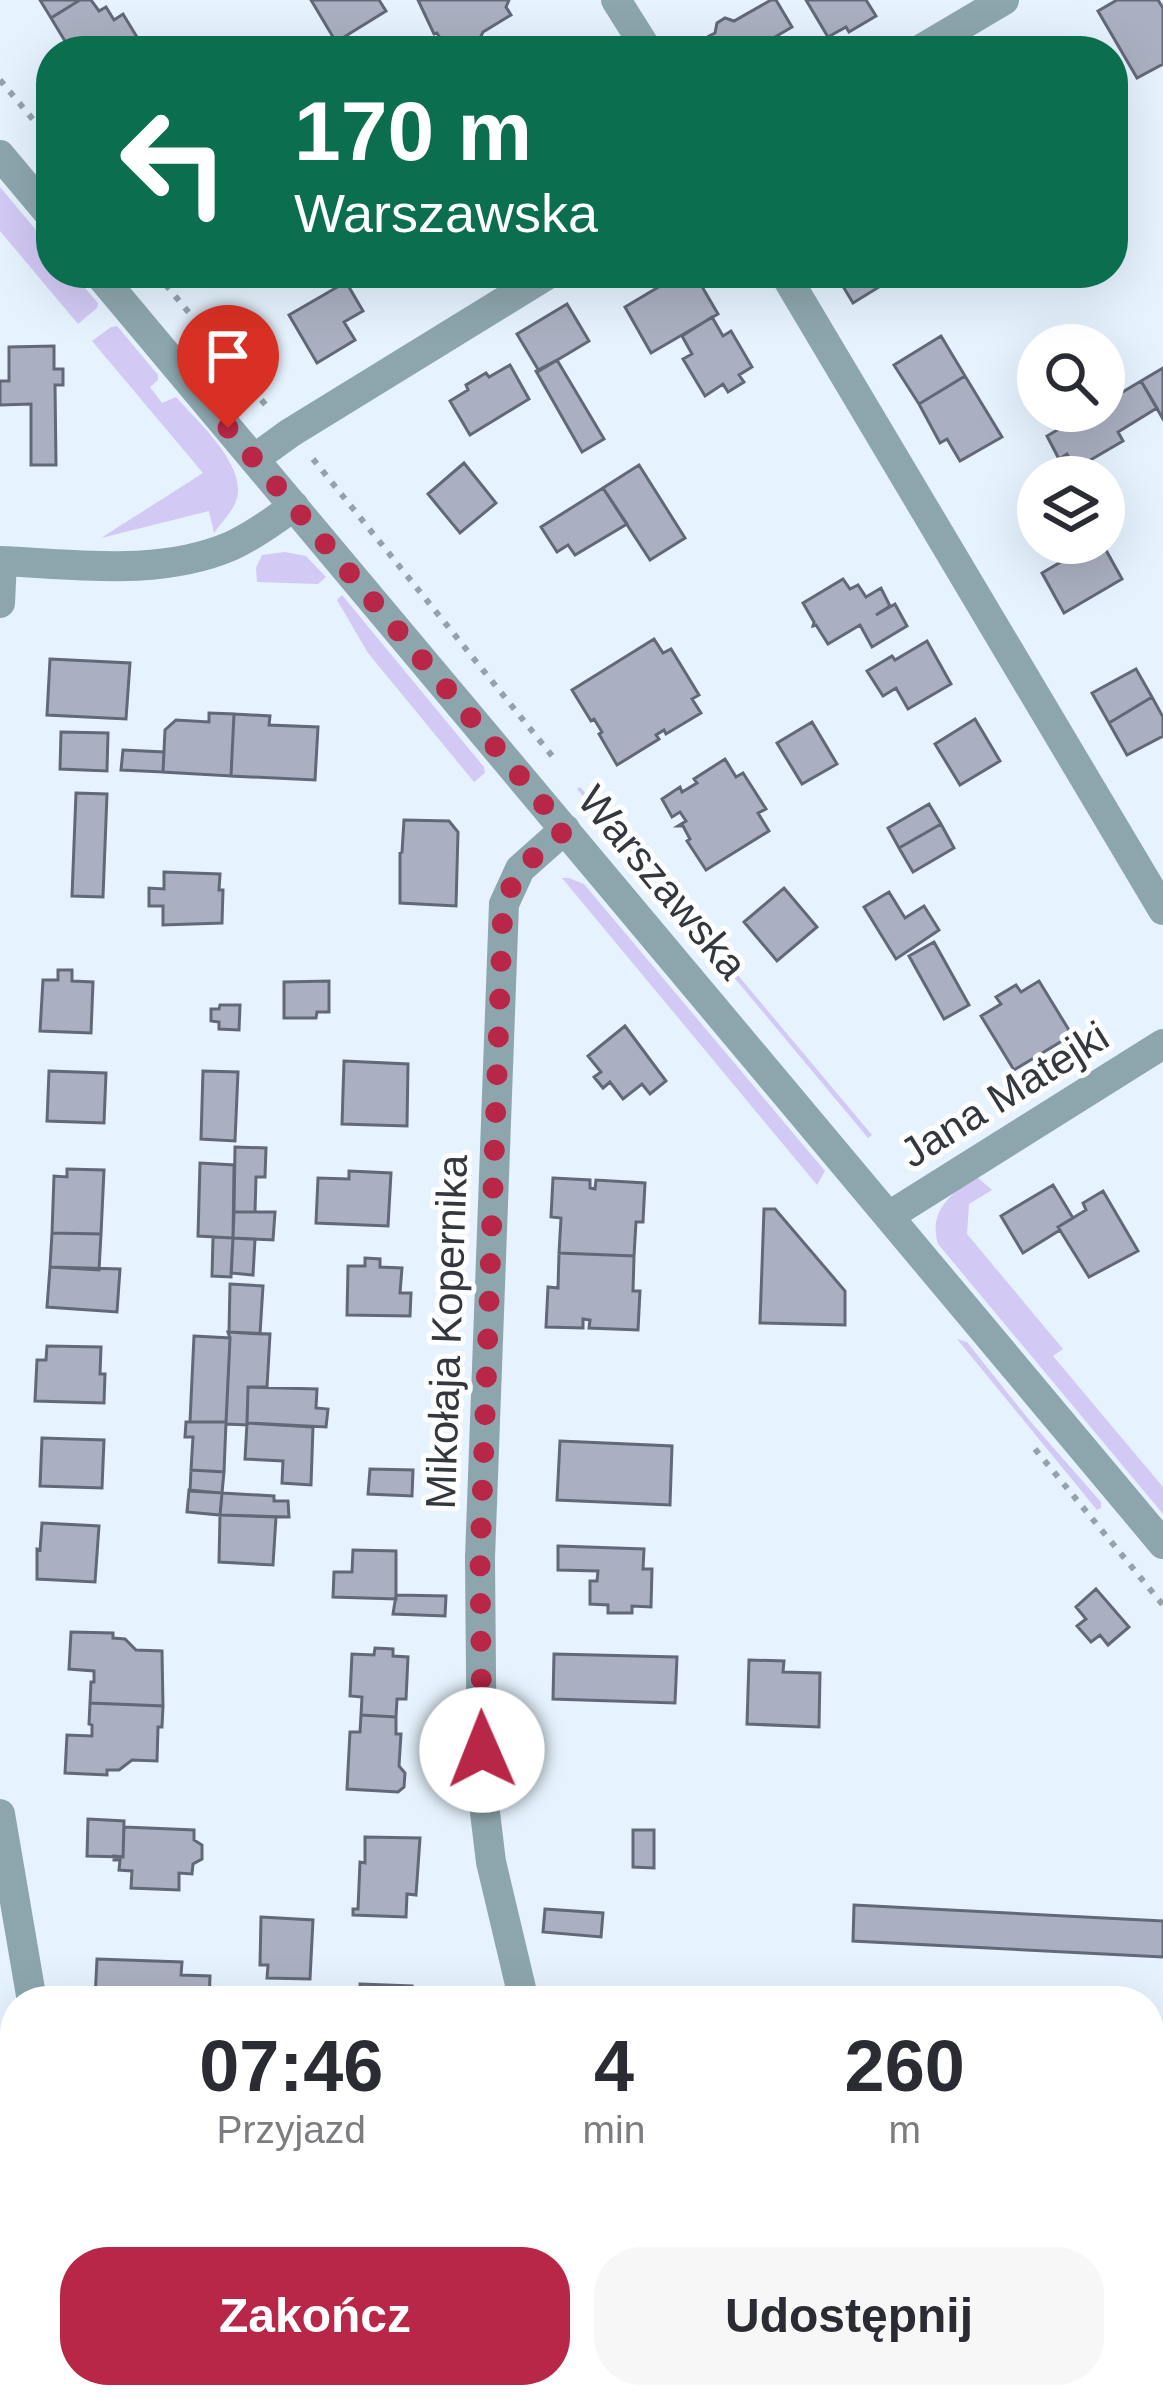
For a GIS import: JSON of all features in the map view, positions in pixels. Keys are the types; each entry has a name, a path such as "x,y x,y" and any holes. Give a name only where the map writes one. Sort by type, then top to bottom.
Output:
{"street":[{"path":"616,0 639,36"},
{"path":"943,36 1004,0"},
{"path":"0,155 36,198"},
{"name":"Warszawska","path":"111,288 1163,1544"},
{"path":"254,460 526,288"},
{"path":"793,288 1163,910"},
{"path":"0,602 1,561 110,566 169,561 230,546 294,506"},
{"name":"Mikołaja Kopernika","path":"520,1986 491,1862 482,1788 480,1558 503,904 520,869 565,830"},
{"name":"Jana Matejki","path":"890,1216 1163,1044"},
{"path":"0,1814 29,1986"}],"path":[{"path":"0,80 36,123"},
{"path":"169,288 279,420"},
{"path":"313,459 565,773"}],"shaded area":[{"path":"0,187 36,230 36,274 0,231"},
{"path":"48,288 85,288 98,303 78,324"},
{"path":"117,326 158,375 150,387 162,403 176,397 228,459 238,488 236,501 214,533 209,511 101,538 203,473 92,341"},
{"path":"262,555 306,556 326,577 318,584 257,582"},
{"path":"342,595 484,767 485,773 474,782 368,653 337,600"},
{"path":"577,789 872,1135 868,1138"},
{"path":"562,878 584,884 825,1171 817,1185"},
{"path":"977,1177 992,1190 969,1204 967,1234 1063,1349 1053,1356 1163,1487 1163,1514 938,1244 936,1222 944,1204"},
{"path":"957,1339 967,1342 1101,1502 1101,1508 1097,1510"}],"building":[{"path":"40,0 80,0 51,18"},
{"path":"80,0 91,0 99,11 106,7 114,20 123,14 136,36 62,36 51,18"},
{"path":"311,0 379,0 386,11 346,36 332,36"},
{"path":"418,0 509,0 506,7 511,15 481,36 434,34"},
{"path":"776,0 792,27 777,36 709,36 725,18 734,21"},
{"path":"806,0 866,0 876,16 849,32 846,27 827,36"},
{"path":"1117,0 1158,0 1163,8 1163,64 1137,78 1128,63 1128,36 1113,36 1098,11"},
{"path":"336,288 350,288 363,311 344,322 355,340 317,363 289,315"},
{"path":"657,288 703,288 718,314 651,353 625,307"},
{"path":"844,288 877,288 853,303"},
{"path":"567,304 589,341 539,371 517,334"},
{"path":"712,317 723,336 731,331 752,367 739,375 744,382 728,392 723,384 705,396 683,359 692,354 682,336"},
{"path":"941,336 965,376 919,404 894,365"},
{"path":"54,346 54,369 63,369 63,385 55,385 56,465 31,465 31,404 0,405 0,381 9,381 9,347"},
{"path":"557,360 604,439 582,452 536,371"},
{"path":"510,365 529,399 470,435 450,401 486,373 489,377"},
{"path":"1163,368 1163,419 1141,381"},
{"path":"965,376 1002,437 960,461 947,439 940,443 919,404"},
{"path":"1141,381 1157,408 1125,428 1125,391"},
{"path":"1054,432 1118,432 1123,441 1097,456 1057,456 1047,436"},
{"path":"464,463 496,503 460,533 428,494"},
{"path":"639,465 685,538 650,560 603,488"},
{"path":"603,488 627,524 575,555 568,545 557,552 541,527"},
{"path":"1057,564 1114,564 1122,579 1064,613 1042,573"},
{"path":"843,579 850,589 858,585 866,597 881,588 890,606 876,615 895,604 907,626 872,647 860,625 828,644 803,603"},
{"path":"654,639 663,653 671,649 699,695 692,699 701,713 666,734 664,730 656,735 659,739 617,765 602,732 572,690"},
{"path":"927,641 951,684 908,709 896,688 883,696 867,671"},
{"path":"50,659 130,663 126,719 47,715"},
{"path":"1136,669 1152,697 1109,723 1092,693"},
{"path":"1152,697 1163,717 1163,736 1127,755 1109,723"},
{"path":"209,713 234,714 231,776 163,772 165,730 176,720 209,722"},
{"path":"234,714 270,716 269,725 318,727 315,780 231,776"},
{"path":"975,719 1000,761 960,785 935,744"},
{"path":"812,722 837,764 802,784 777,743"},
{"path":"61,732 108,733 107,771 60,769"},
{"path":"123,750 164,752 163,772 121,770"},
{"path":"725,759 736,777 743,773 766,809 758,813 769,831 706,870 683,826 678,826 686,821 680,812 672,817 662,799 697,783 694,779"},
{"path":"76,793 107,794 103,897 72,896"},
{"path":"929,804 941,824 899,848 888,828"},
{"path":"404,820 449,821 458,832 456,906 400,903"},
{"path":"941,824 954,848 913,872 899,848"},
{"path":"164,872 220,874 222,923 163,925 163,906 149,906 149,888 164,889"},
{"path":"784,888 817,927 777,961 744,922"},
{"path":"889,892 905,918 924,906 939,930 896,959 864,907"},
{"path":"934,942 969,1005 944,1019 909,956"},
{"path":"58,970 72,970 72,981 93,982 91,1033 40,1031 43,980 58,980"},
{"path":"329,981 329,1012 317,1012 316,1018 284,1018 284,982"},
{"path":"1039,981 1072,1035 1014,1070 981,1016 1001,1004 996,997 1016,985 1021,992"},
{"path":"240,1005 239,1030 219,1029 219,1022 211,1021 211,1009"},
{"path":"625,1026 666,1081 650,1094 642,1084 623,1099 610,1082 603,1088 594,1077 601,1072 588,1056"},
{"path":"344,1061 408,1064 407,1126 342,1124"},
{"path":"49,1071 106,1073 104,1123 47,1121"},
{"path":"203,1071 238,1072 235,1141 201,1139"},
{"path":"235,1147 266,1148 265,1177 256,1177 255,1212 234,1212"},
{"path":"200,1163 234,1165 233,1238 198,1236"},
{"path":"67,1169 104,1170 101,1234 52,1233 54,1176 67,1177"},
{"path":"349,1171 391,1173 388,1226 316,1223 318,1178 349,1179"},
{"path":"553,1178 590,1180 590,1188 595,1189 596,1180 645,1183 643,1222 636,1222 634,1256 559,1253 561,1218 551,1217"},
{"path":"1053,1185 1073,1218 1023,1253 1001,1216"},
{"path":"1103,1191 1138,1251 1089,1277 1058,1227 1086,1210 1083,1203"},
{"path":"764,1209 775,1209 845,1291 845,1325 760,1323"},
{"path":"234,1212 275,1212 273,1240 233,1238"},
{"path":"52,1233 101,1234 99,1270 50,1267"},
{"path":"213,1237 233,1238 231,1277 212,1276"},
{"path":"233,1238 255,1239 253,1275 231,1273"},
{"path":"559,1253 634,1256 633,1291 640,1291 638,1330 589,1328 590,1320 583,1319 583,1328 546,1327 548,1287 558,1288"},
{"path":"365,1258 380,1259 380,1267 402,1268 400,1293 411,1293 410,1316 347,1315 348,1266 365,1266"},
{"path":"50,1267 120,1269 117,1312 47,1307"},
{"path":"230,1284 263,1286 260,1334 229,1332"},
{"path":"228,1332 270,1334 267,1387 248,1387 247,1425 226,1424"},
{"path":"194,1336 230,1338 226,1422 190,1422"},
{"path":"47,1346 101,1347 104,1403 35,1401 37,1360 46,1360"},
{"path":"248,1387 317,1389 316,1408 328,1409 326,1427 247,1423"},
{"path":"186,1422 226,1422 224,1472 191,1470 193,1437 185,1437"},
{"path":"247,1423 313,1427 311,1485 282,1483 283,1461 245,1459"},
{"path":"42,1438 104,1440 102,1488 40,1486"},
{"path":"560,1441 672,1446 670,1505 557,1500"},
{"path":"370,1469 413,1470 412,1496 368,1494"},
{"path":"191,1470 224,1472 222,1493 190,1491"},
{"path":"189,1490 222,1493 220,1515 187,1512"},
{"path":"222,1493 288,1501 289,1517 220,1515"},
{"path":"220,1515 276,1517 273,1565 219,1562"},
{"path":"42,1523 99,1526 95,1582 37,1579"},
{"path":"558,1546 644,1549 643,1569 652,1569 651,1607 632,1606 632,1613 608,1613 608,1605 590,1604 590,1581 597,1581 598,1571 558,1570"},
{"path":"353,1550 396,1551 396,1599 333,1597 334,1572 352,1572"},
{"path":"1096,1589 1129,1627 1108,1645 1100,1635 1091,1642 1077,1626 1086,1619 1076,1607"},
{"path":"396,1595 446,1596 445,1616 393,1614"},
{"path":"71,1632 113,1633 113,1638 125,1639 136,1650 162,1651 163,1706 90,1703 94,1671 69,1669"},
{"path":"375,1648 393,1649 393,1656 408,1657 406,1699 397,1699 396,1717 361,1715 362,1697 350,1696 352,1654 374,1655"},
{"path":"554,1654 677,1657 675,1703 553,1699"},
{"path":"749,1660 784,1661 783,1672 820,1673 819,1727 747,1724"},
{"path":"90,1703 163,1706 157,1761 132,1760 119,1770 107,1770 107,1775 65,1773 67,1735 92,1736"},
{"path":"361,1715 396,1717 396,1734 401,1734 399,1766 405,1773 404,1787 398,1792 347,1789 350,1732 360,1732"},
{"path":"88,1819 124,1821 123,1857 87,1856"},
{"path":"124,1827 194,1830 194,1840 202,1845 202,1859 193,1864 192,1874 179,1873 179,1890 131,1888 132,1871 119,1870 120,1860 114,1860 114,1856 123,1857"},
{"path":"633,1830 654,1830 654,1868 633,1867"},
{"path":"365,1837 420,1838 416,1895 407,1894 406,1917 353,1915 353,1909 358,1909"},
{"path":"854,1905 1163,1921 1163,1957 853,1941"},
{"path":"545,1909 603,1913 601,1937 543,1932"},
{"path":"261,1917 313,1920 310,1979 267,1978 268,1965 260,1965"},
{"path":"97,1959 182,1962 181,1975 210,1976 210,1986 96,1986"}],"route":[{"path":"228,428 565,830 520,869 503,904 480,1558 482,1750"}]}
